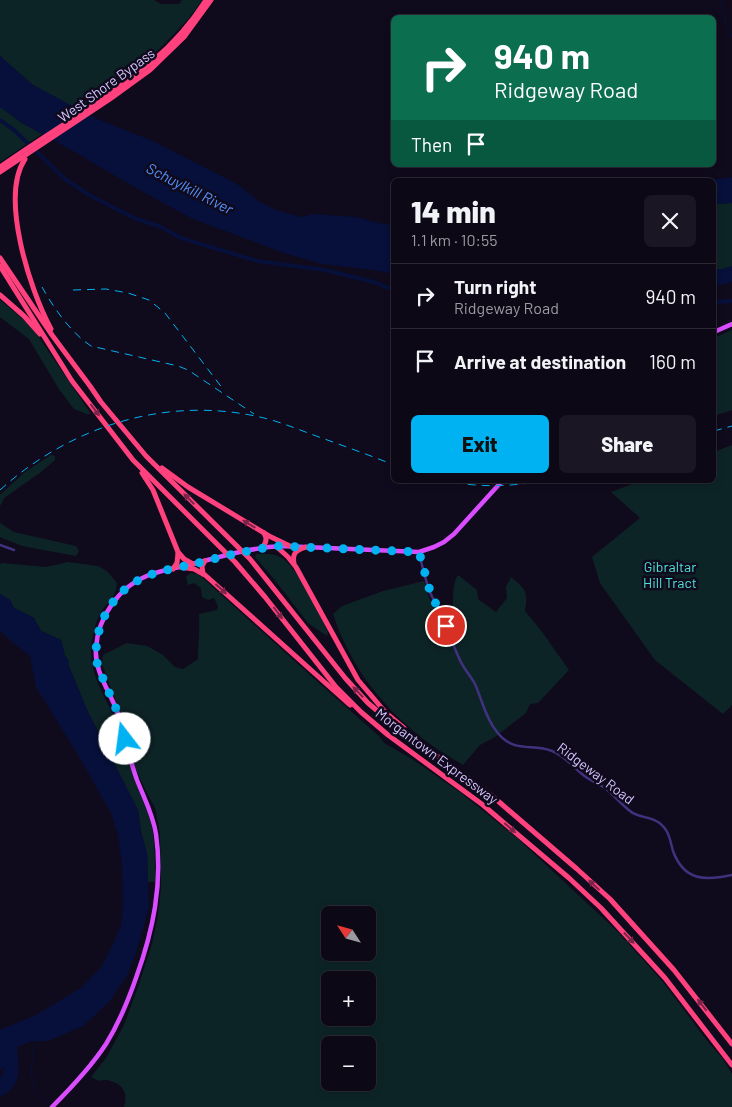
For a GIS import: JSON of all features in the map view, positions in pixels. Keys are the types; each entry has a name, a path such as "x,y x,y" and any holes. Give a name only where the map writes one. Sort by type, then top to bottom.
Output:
{"highway":[{"name":"West Shore Bypass","path":"0,172 59,133 143,70 163,53 185,29 206,0"},
{"name":"West Shore Bypass","path":"0,167 30,152 150,70 191,28 211,0"},
{"path":"13,172 30,152"},
{"path":"0,258 74,365"},
{"path":"20,265 48,323 74,365"},
{"path":"0,266 61,363"},
{"path":"0,295 29,321 44,338 61,363"},
{"name":"Morgantown Expressway","path":"61,363 133,460 236,562 336,687 388,735 483,805 569,878 601,908 665,978 732,1065"},
{"name":"Morgantown Expressway","path":"74,365 100,402 146,456 237,544 346,679 368,703 394,725 491,795 610,899 674,970 732,1044"},
{"path":"146,456 188,487 276,540 292,547"},
{"path":"133,460 150,486 178,552 184,559 193,564"},
{"path":"261,548 265,545 266,541 264,533"},
{"path":"277,546 294,564 358,680 386,713 423,745"},
{"path":"294,564 294,553 298,549 306,547"},
{"path":"174,569 177,563 178,552"},
{"path":"204,574 202,566 205,561"},
{"path":"180,567 194,569 204,574 370,723 415,756"}],"main road":[{"path":"716,331 732,324"},
{"path":"52,1107 101,1052 118,1023 143,958 157,898 157,858 154,824 134,772 117,711 98,667 96,656 97,640 108,609 120,594 138,580 180,567 261,548 277,546 419,552 439,544 454,534 500,483"}],"street":[{"path":"0,545 14,550"},
{"name":"Ridgeway Road","path":"419,552 430,591 456,652 498,734 515,745 544,749 556,753 586,778 605,789 630,812 659,822 668,832 673,851 682,868 691,875 712,879 732,875"}],"green space":[{"path":"0,0 154,0 161,4 179,4 182,0 202,0 184,23 151,57 116,85 79,110 33,85 0,56"},
{"path":"0,107 22,123 42,134 0,162"},
{"path":"732,203 732,266 723,269 716,269 716,204"},
{"path":"0,300 36,333 91,414 74,409 59,389 29,339 0,317"},
{"path":"732,330 732,410 716,415 716,337"},
{"name":"Gibraltar Hill Tract","path":"732,445 732,705 723,714 655,660 600,583 592,557 640,518 611,492 635,483 716,483 716,451"},
{"path":"51,455 55,456 55,460 4,498 0,506 0,495 25,472"},
{"path":"0,523 14,532 76,546 79,551 76,556 22,546 0,537"},
{"path":"256,554 277,556 287,562 307,591 328,632 327,636 308,623 255,557"},
{"path":"68,562 98,566 108,572 117,583 113,595 101,612 95,625 91,644 91,659 100,688 117,724 133,775 152,825 155,882 148,882 147,853 141,832 138,810 88,712 69,666 69,661 65,656 61,640 41,631 34,618 14,608 10,600 0,594 0,564 46,567"},
{"path":"190,573 198,574 379,736 384,743 412,759 461,793 517,838 618,932 663,982 723,1059 732,1074 732,1107 124,1107 125,1094 119,1085 108,1080 99,1081 91,1077 106,1058 124,1025 138,987 152,944 158,916 161,887 160,834 155,808 135,767 129,737 102,664 103,655 127,643 147,646 163,655 175,667 183,669 198,659 199,614 217,610 218,606 214,598 208,600 202,597 201,588 194,583 188,585 186,577"},
{"path":"458,575 477,590 478,599 496,612 507,598 506,587 511,577 516,581 525,591 525,611 569,670 538,703 530,704 526,713 495,737 480,745 463,765 434,747 398,717 384,702 359,670 340,633 333,614 342,606 383,591 424,581 443,627 452,611 454,585"}],"water":[{"name":"Schuylkill River","path":"0,56 33,85 95,118 153,141 237,184 260,202 276,210 301,217 313,214 356,217 391,225 391,273 322,264 284,253 193,219 22,123 0,107"},
{"path":"732,177 732,203 716,204 716,179"},
{"path":"732,266 732,282 716,286 716,269"},
{"path":"0,594 10,600 14,608 34,618 41,631 61,640 65,656 69,661 69,666 88,712 138,810 141,832 147,853 149,908 127,976 109,1002 83,1026 48,1041 32,1041 17,1047 19,1069 16,1082 13,1088 0,1097 0,1078 5,1067 0,1070 0,1030 36,1015 81,988 102,966 121,925 123,905 122,865 118,836 111,813 36,687 30,656 0,631"}],"waterway":[{"path":"720,0 726,24 732,37"},
{"path":"0,120 14,130 65,179 89,195 136,219 159,226 181,238 257,261 325,270 391,288"},
{"path":"716,302 732,301"},
{"path":"35,1042 31,1069 32,1077 37,1092 50,1107"}],"railway":[{"path":"42,287 63,319 76,334 91,346 188,370 254,414"},
{"path":"73,290 106,289 128,293 149,300 165,313 223,389"},
{"path":"0,490 29,467 59,448 92,432 125,420 160,413 196,410 232,412 268,419 391,464"},
{"path":"716,430 732,426"},
{"path":"454,483 494,486 528,483"}],"route":[{"path":"125,739 117,711 100,674 96,660 97,640 100,627 108,609 128,587 149,575 208,560 277,546 419,552 430,591 446,626"}]}
